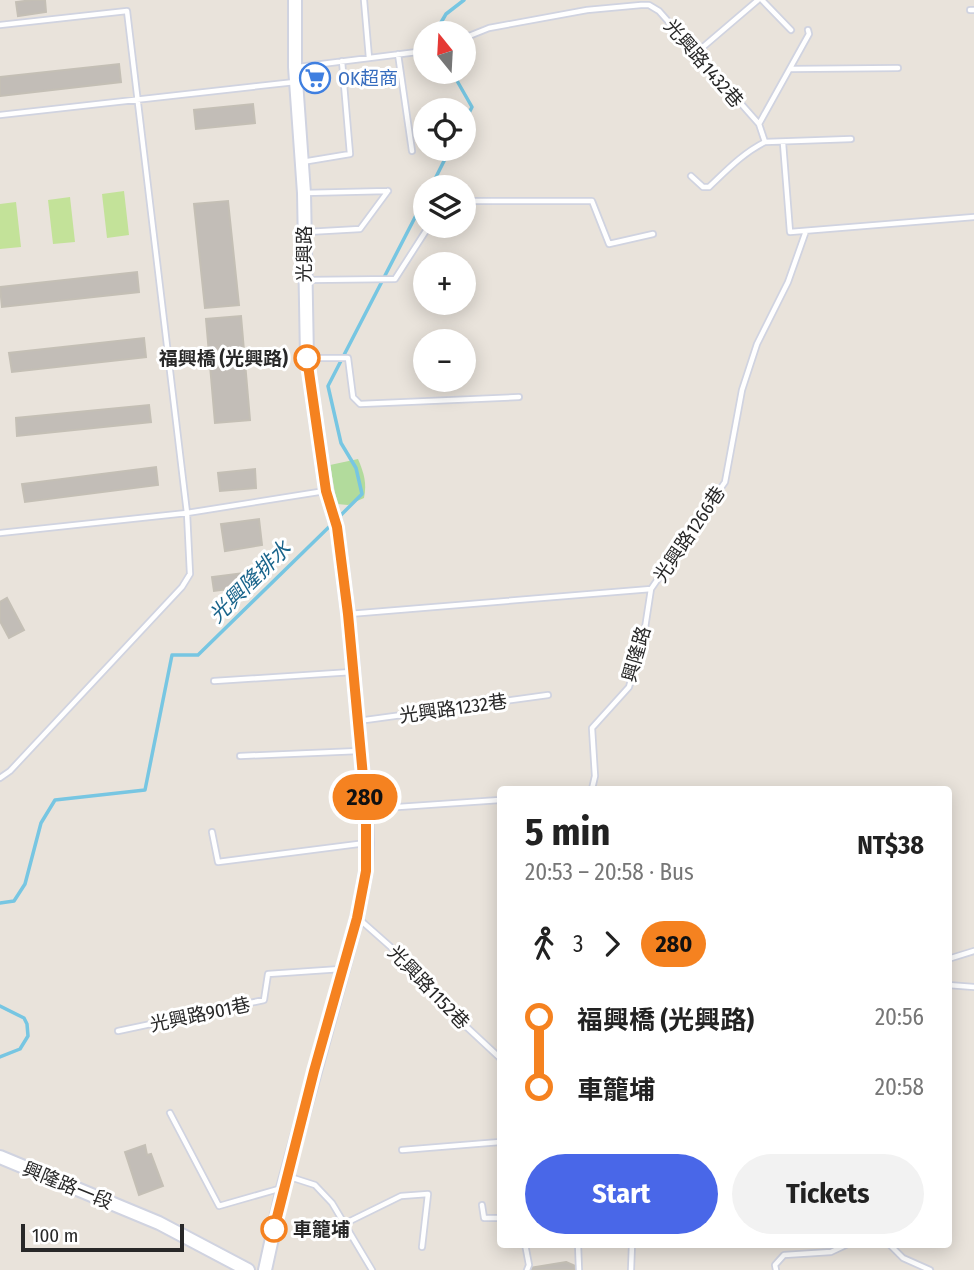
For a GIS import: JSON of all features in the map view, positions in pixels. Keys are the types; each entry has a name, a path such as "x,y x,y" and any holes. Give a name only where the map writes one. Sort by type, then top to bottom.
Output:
{"main road":[{"name":"光興路","path":"295,0 295,67 302,163 307,358 326,491 337,527 348,614"},
{"path":"265,1270 285,1182 357,918 366,871 366,809 348,614"},
{"name":"興隆路一段","path":"0,1157 159,1223 248,1270"}],"lane":[{"path":"364,0 369,58"},
{"path":"696,53 760,0 791,30"},
{"name":"光興路1432巷","path":"476,33 489,28 587,10 649,5 659,11 759,124 765,142"},
{"path":"0,25 127,11 187,513 190,574 182,587 10,771 0,778"},
{"path":"759,124 810,34 808,30"},
{"path":"295,67 413,52"},
{"path":"398,54 412,151"},
{"path":"302,163 350,154 342,61"},
{"path":"790,69 898,68"},
{"path":"0,116 296,82"},
{"path":"691,176 703,187 709,187 738,159 765,142 851,139"},
{"path":"783,143 790,232 974,217"},
{"path":"303,193 388,191 360,229 304,233"},
{"path":"476,201 592,201 609,244 653,234"},
{"name":"光興路1266巷","path":"348,614 651,589 725,482 742,390 757,344 788,282 806,230"},
{"path":"304,280 395,279 421,238"},
{"path":"307,358 348,358 353,397 360,404 519,397"},
{"path":"0,533 187,513 326,491"},
{"name":"興隆路","path":"593,786 595,776 592,728 629,687 645,628 651,589"},
{"path":"214,681 352,672"},
{"name":"光興路1232巷","path":"358,721 548,695"},
{"path":"240,756 360,751"},
{"path":"366,809 497,800"},
{"path":"212,832 218,862 366,843"},
{"name":"光興路1152巷","path":"357,918 410,964 457,1018 497,1055"},
{"path":"952,958 974,951"},
{"name":"光興路901巷","path":"118,1031 264,1000 268,974 342,969"},
{"path":"952,985 974,987"},
{"path":"170,1113 219,1206 285,1182 315,1185 332,1203 372,1270"},
{"path":"402,1150 497,1142"},
{"path":"345,1224 401,1196 428,1194 422,1247"},
{"path":"482,1205 485,1217 497,1218"},
{"path":"526,1248 529,1265 527,1270"},
{"path":"578,1248 579,1270"},
{"path":"631,1270 632,1248"},
{"path":"776,1270 775,1265 784,1255 831,1252 840,1248"},
{"path":"893,1248 903,1258 930,1270"}],"green space":[{"path":"124,191 129,235 107,238 102,194"},
{"path":"70,197 75,242 53,244 48,200"},
{"path":"16,202 21,247 0,249 0,204"},
{"path":"358,459 364,478 364,498 348,505 337,504 330,465"}],"building":[{"path":"45,0 46,12 18,16 16,2"},
{"path":"119,64 121,82 0,96 0,77"},
{"path":"253,104 255,123 196,129 194,110"},
{"path":"228,201 239,305 205,308 194,204"},
{"path":"137,272 139,292 2,307 0,287"},
{"path":"241,316 250,420 215,423 206,319"},
{"path":"144,338 146,357 12,372 9,353"},
{"path":"149,405 151,422 17,436 16,418"},
{"path":"156,467 158,485 25,502 22,484"},
{"path":"255,469 256,488 220,491 218,473"},
{"path":"259,519 262,545 225,551 221,524"},
{"path":"251,572 253,586 214,591 212,577"},
{"path":"7,598 24,630 9,638 0,621 0,602"},
{"path":"145,1145 147,1155 151,1154 163,1186 139,1195 125,1152"},
{"path":"566,1262 575,1266 575,1270 528,1270 530,1268"}],"waterway":[{"name":"光興隆排水","path":"442,21 446,14 464,0"},
{"name":"光興隆排水","path":"459,84 467,98"},
{"name":"光興隆排水","path":"437,175 444,161"},
{"name":"光興隆排水","path":"337,519 362,494 356,468 341,443 328,386 413,221"},
{"name":"光興隆排水","path":"0,903 14,901 25,884 41,823 55,800 145,790 172,655 198,655 331,525"},
{"name":"光興隆排水","path":"0,1006 24,1018 28,1036 20,1049 0,1057"}],"bus line":[{"name":"280","path":"274,1229 357,918 366,871 366,809 348,614 337,527 326,491 307,358"}],"place":[{"name":"OK超商","path":"315,78"},
{"name":"福興橋 (光興路)","path":"307,358"},
{"name":"車籠埔","path":"274,1229"}]}
